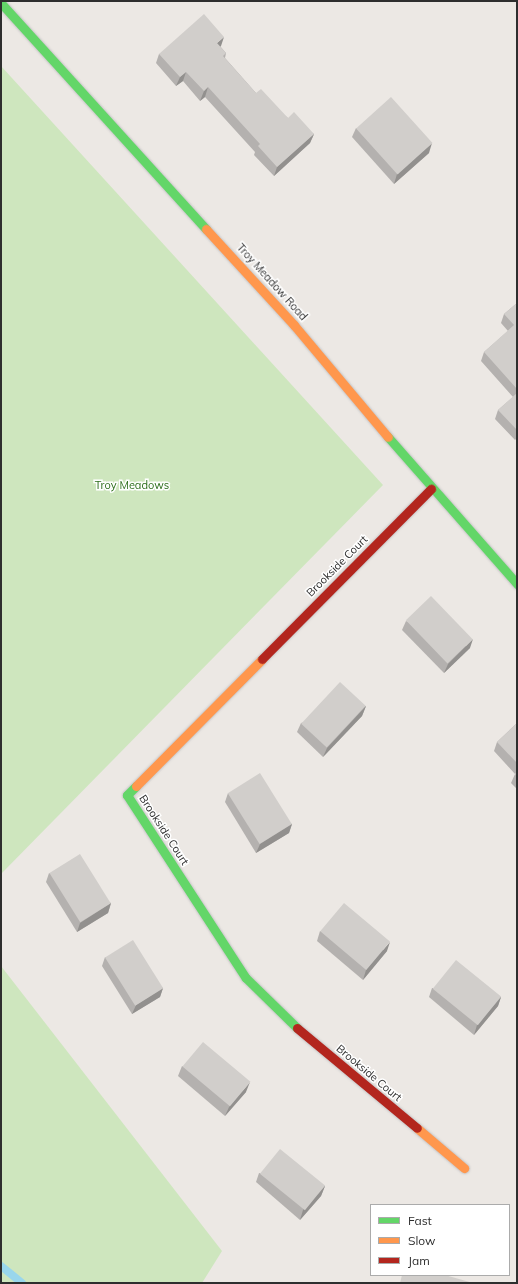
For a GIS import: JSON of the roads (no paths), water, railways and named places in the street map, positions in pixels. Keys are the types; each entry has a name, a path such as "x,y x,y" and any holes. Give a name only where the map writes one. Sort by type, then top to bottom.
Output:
{"street":[{"name":"Troy Meadow Road","path":"1,3 294,325 431,489 517,584"},
{"name":"Brookside Court","path":"431,489 127,794 246,978 282,1016 464,1168"}],"waterway":[{"path":"1,1266 22,1283"}],"park label":[{"name":"Troy Meadows","path":"132,485"}]}
